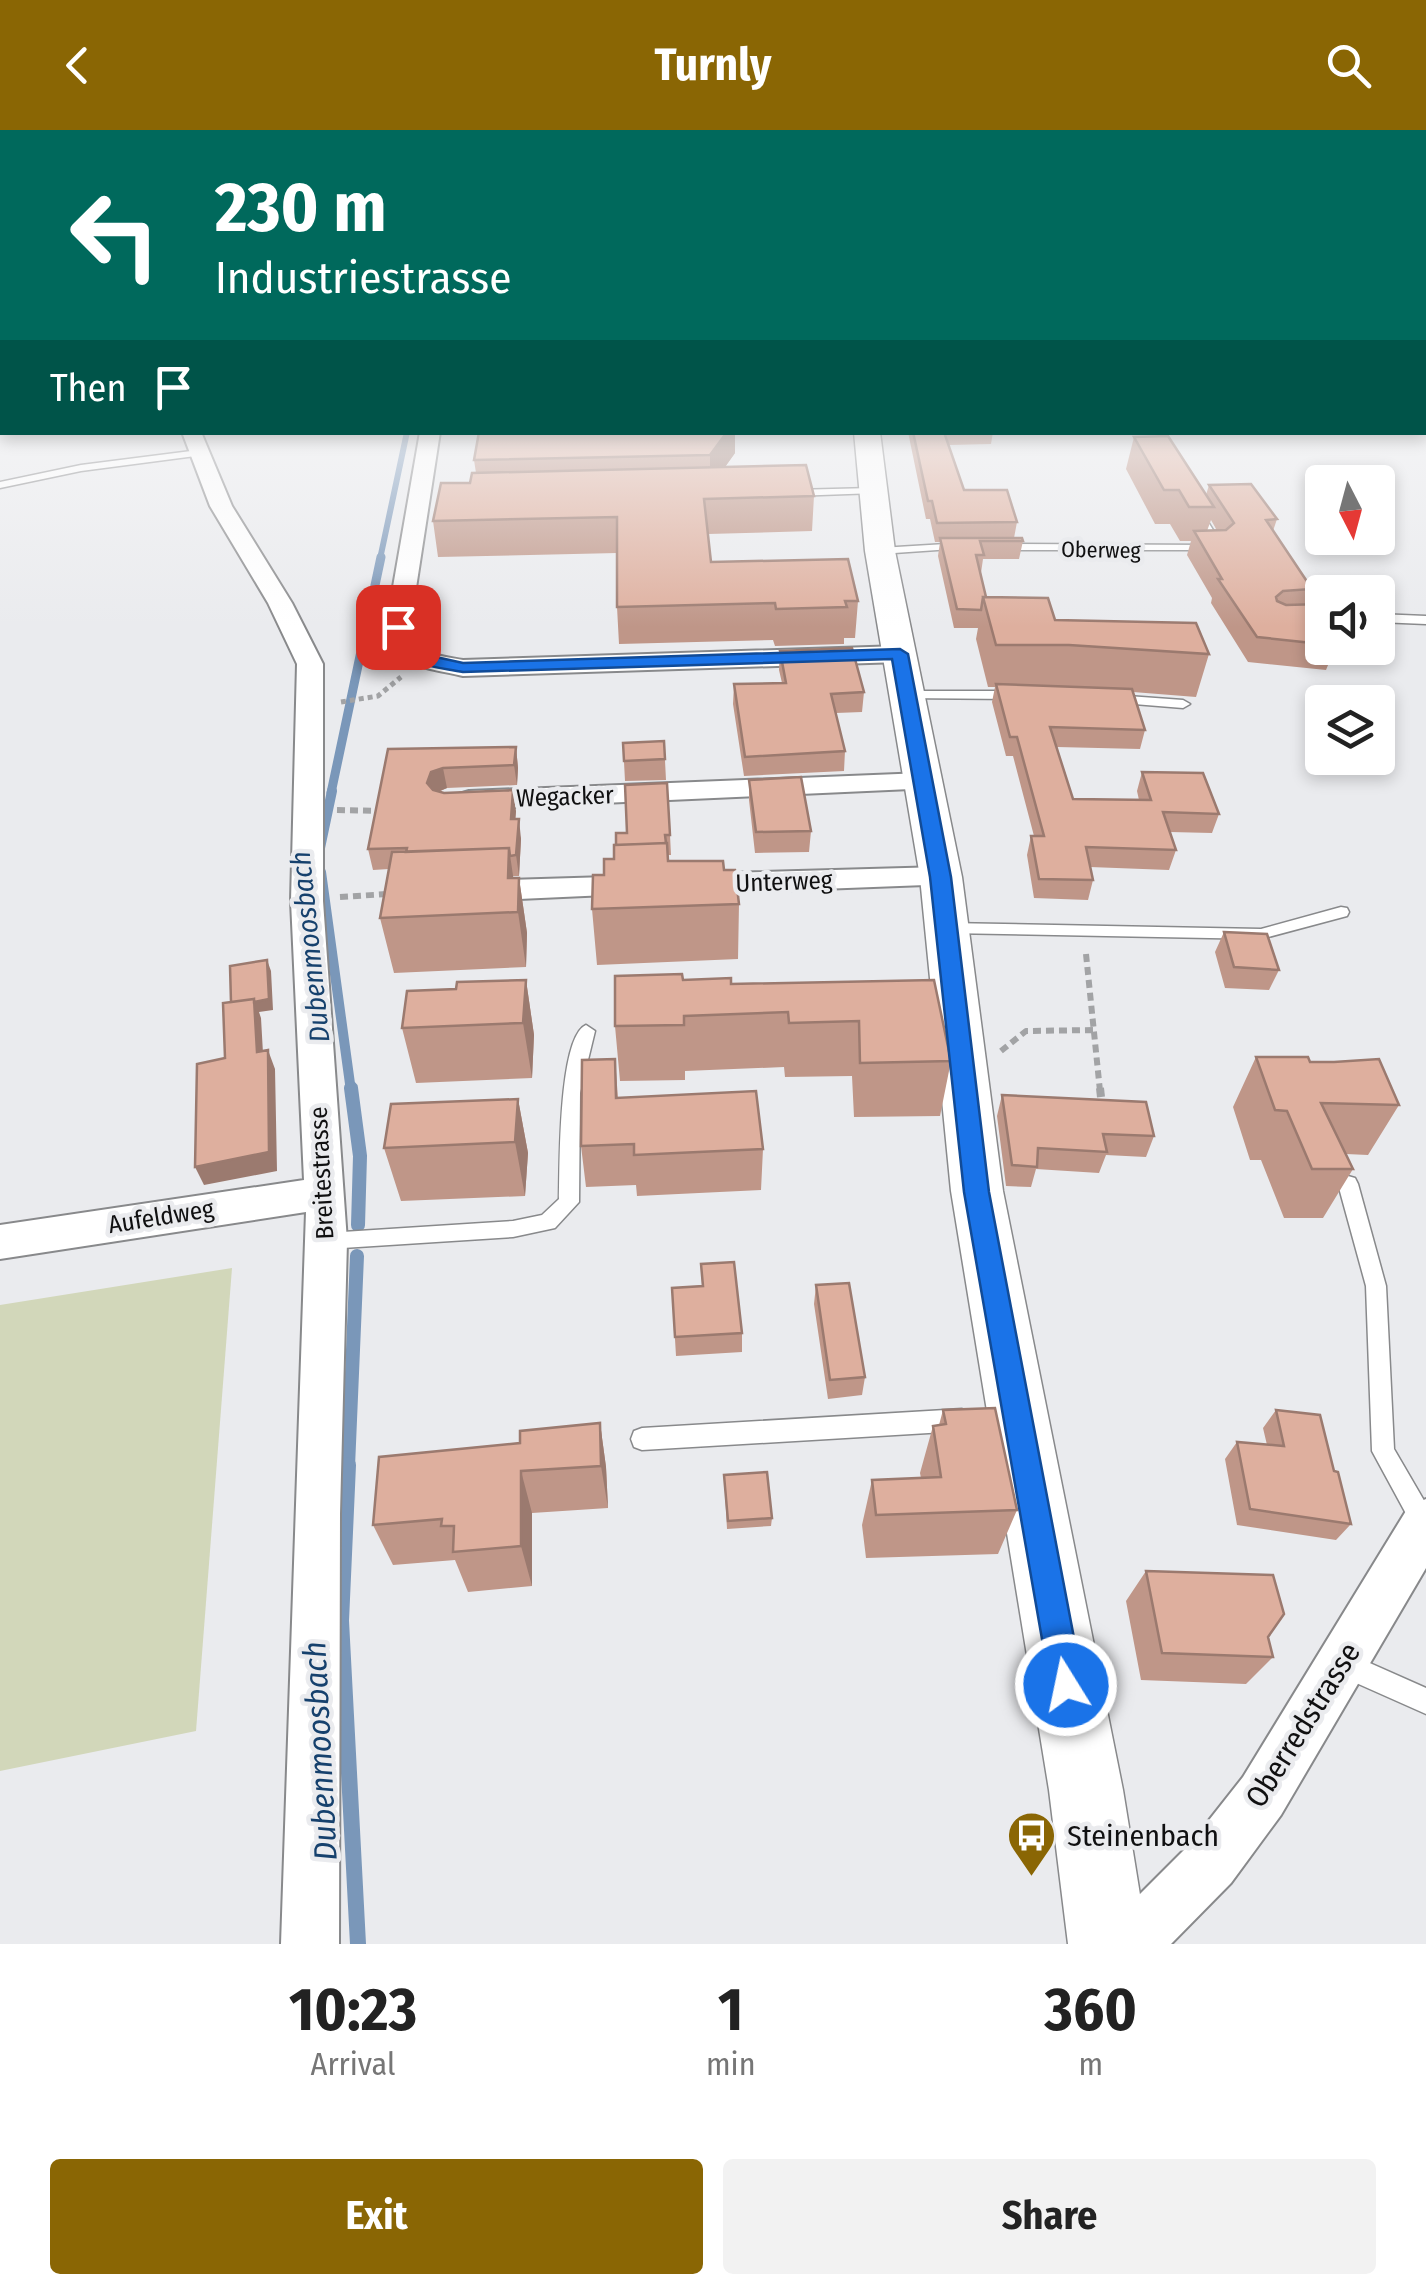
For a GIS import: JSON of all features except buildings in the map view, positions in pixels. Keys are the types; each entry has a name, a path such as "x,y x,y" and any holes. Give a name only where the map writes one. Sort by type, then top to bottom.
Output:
{"main road":[{"path":"869,458 880,551 944,902 998,1418 1082,1773 1107,1938"}],"street":[{"name":"Breitestrasse","path":"201,458 220,504 282,604 310,664 306,852 327,1241 315,1553 310,1944"},
{"path":"429,458 428,502 398,627 404,647 422,659 463,668 900,654"},
{"name":"Wegacker","path":"448,801 923,782"},
{"name":"Unterweg","path":"388,894 944,902"},
{"name":"Aufeldweg","path":"0,1242 323,1193"},
{"name":"Oberredstrasse","path":"1107,1938 1152,1923 1211,1863 1262,1796 1425,1524"}],"lane":[{"path":"0,485 128,458"},
{"path":"788,493 872,491"},
{"name":"Oberweg","path":"880,551 939,546 1111,551 1215,548 1192,503"},
{"path":"1395,619 1426,620"},
{"path":"907,695 1021,695"},
{"path":"1094,698 1183,704"},
{"path":"944,902 1084,932 1261,934 1341,912"},
{"path":"327,1241 512,1229 548,1222 569,1202 571,1092 586,1031"},
{"path":"1348,1184 1376,1286 1382,1451 1425,1524"},
{"path":"642,1438 998,1418"},
{"path":"1341,1663 1426,1702"}],"path":[{"path":"338,702 378,696 422,659"},
{"path":"339,810 431,809 448,801"},
{"path":"344,897 388,894"},
{"path":"1084,932 1101,1097"},
{"path":"1004,1069 1001,1051 1026,1032 1094,1030"}],"green space":[{"path":"232,1268 196,1731 0,1771 0,1305"}],"waterway":[{"name":"Dubenmoosbach","path":"380,559 402,458"},
{"name":"Dubenmoosbach","path":"331,793 381,557"},
{"name":"Dubenmoosbach","path":"320,848 332,791"},
{"name":"Dubenmoosbach","path":"321,872 351,1091"},
{"name":"Dubenmoosbach","path":"351,1088 360,1156 358,1225"},
{"name":"Dubenmoosbach","path":"348,1467 357,1256"},
{"name":"Dubenmoosbach","path":"348,1465 341,1621 358,1944"}],"place":[{"name":"Steinenbach","path":"1032,1878"}],"route":[{"path":"398,627 404,647 422,659 463,668 900,654 940,877 977,1192 1066,1685"}]}
